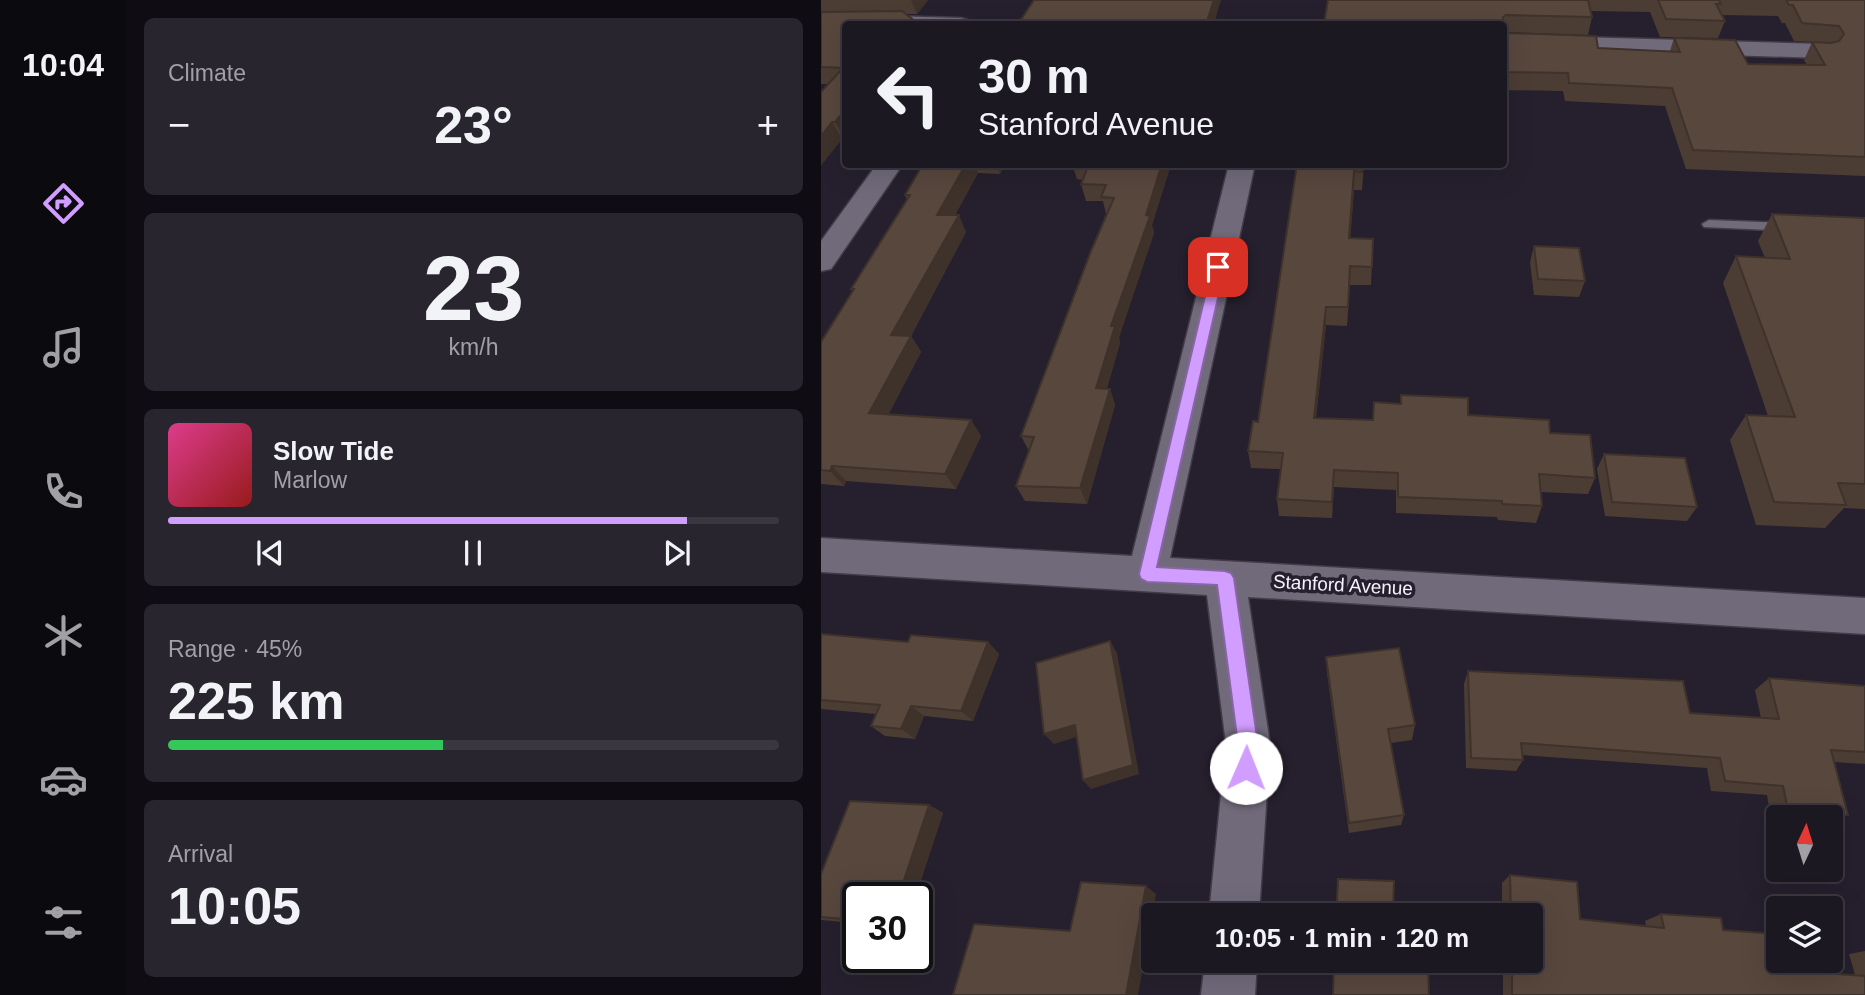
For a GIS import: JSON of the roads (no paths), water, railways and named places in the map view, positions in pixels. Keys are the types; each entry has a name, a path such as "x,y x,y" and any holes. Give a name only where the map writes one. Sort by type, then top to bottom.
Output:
{"street":[{"path":"821,20 856,21"},
{"path":"1507,41 1822,51"},
{"path":"821,262 887,168"},
{"path":"1147,574 1241,168"},
{"name":"Stanford Avenue","path":"821,555 1865,617"},
{"path":"1225,578 1248,744 1235,903"},
{"path":"1228,995 1230,973"}],"lane":[{"path":"1709,224 1800,228"}]}
